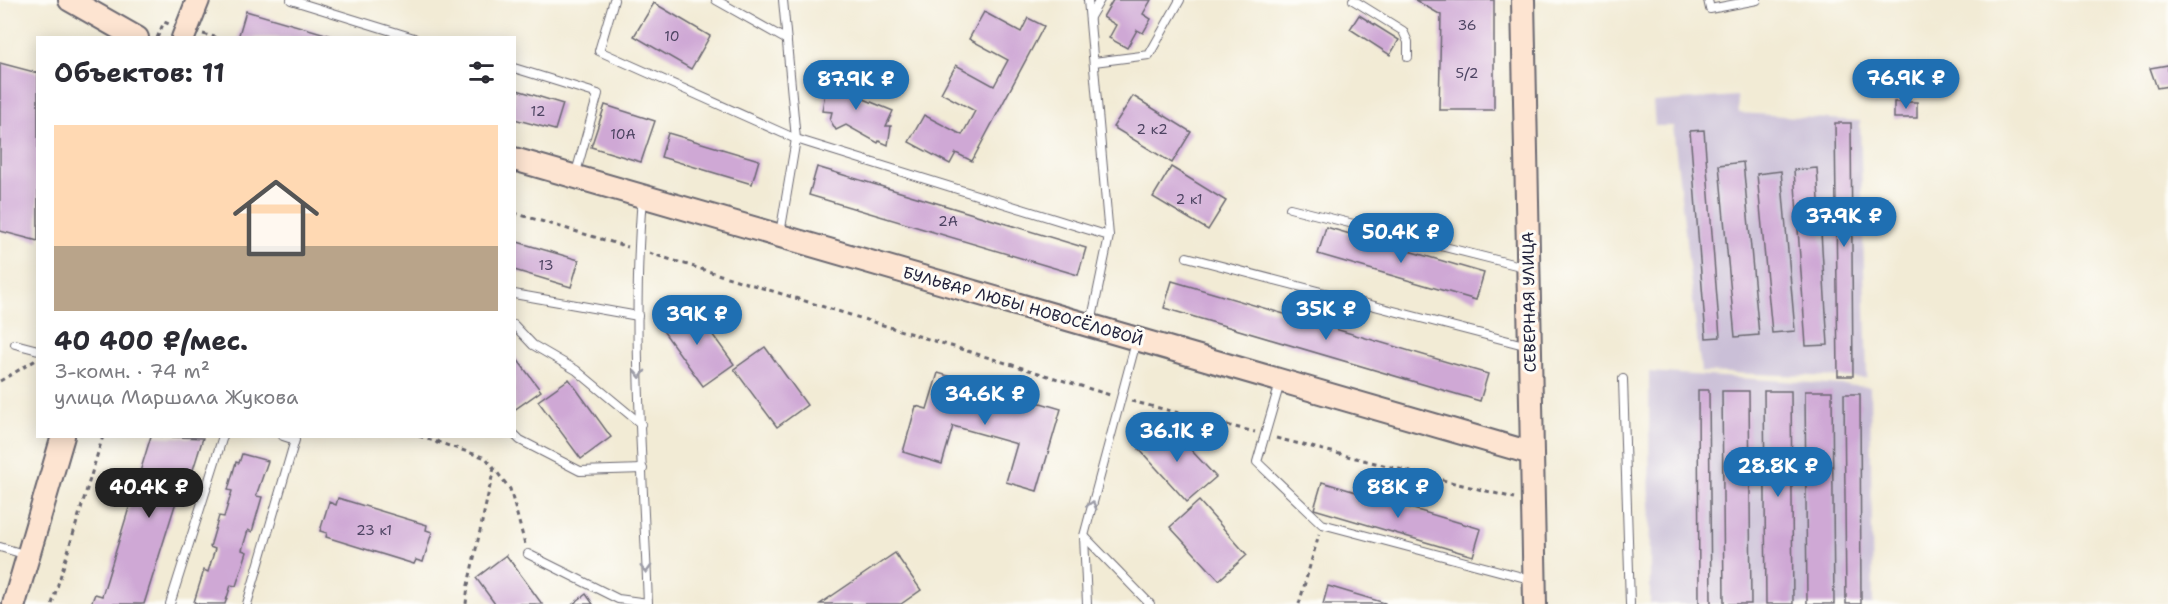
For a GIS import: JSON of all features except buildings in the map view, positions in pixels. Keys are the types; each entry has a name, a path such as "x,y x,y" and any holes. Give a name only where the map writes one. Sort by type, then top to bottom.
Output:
{"street":[{"path":"70,0 133,36"},
{"path":"184,36 198,0"},
{"name":"СЕВЕРНАЯ УЛИЦА","path":"1523,0 1535,604"},
{"name":"БУЛЬВАР ЛЮБЫ НОВОСЁЛОВОЙ","path":"516,160 1531,453"},
{"path":"14,604 62,438"}],"lane":[{"path":"291,0 408,36"},
{"path":"614,0 599,51 796,139 1109,236"},
{"path":"716,0 787,40"},
{"path":"780,236 796,139 783,0"},
{"path":"1088,0 1109,236 1090,326"},
{"path":"1090,16 1100,0"},
{"path":"1094,62 1149,55 1180,0"},
{"path":"1353,0 1403,32 1408,42 1408,57"},
{"path":"1708,0 1710,9 1757,0"},
{"path":"516,69 598,94 575,177"},
{"path":"528,554 618,599 648,604 638,315 638,250 642,196"},
{"path":"1290,208 1528,268"},
{"path":"1187,257 1530,347"},
{"path":"516,294 638,315"},
{"path":"516,328 533,345 576,370 641,424"},
{"path":"1087,604 1084,536 1137,339"},
{"path":"15,344 36,349"},
{"path":"1623,379 1630,604"},
{"path":"1281,381 1257,462 1322,524 1534,580"},
{"path":"516,436 520,441 580,471 643,469"},
{"path":"170,604 222,438"},
{"path":"247,604 295,440 289,438"},
{"path":"1084,536 1150,604"},
{"path":"0,547 28,555"}],"path":[{"path":"158,36 164,22"},
{"path":"516,214 1121,398 1533,503"},
{"path":"0,381 36,360"},
{"path":"52,604 102,438"},
{"path":"422,438 486,458 510,489 528,554"},
{"path":"436,444 440,438"},
{"path":"466,604 468,585 494,468"},
{"path":"1299,604 1322,524"}],"shaded area":[{"path":"1737,96 1739,113 1860,121 1867,378 1701,372 1673,126 1655,126 1653,102"},
{"path":"1649,372 1870,387 1873,604 1650,604"}]}
